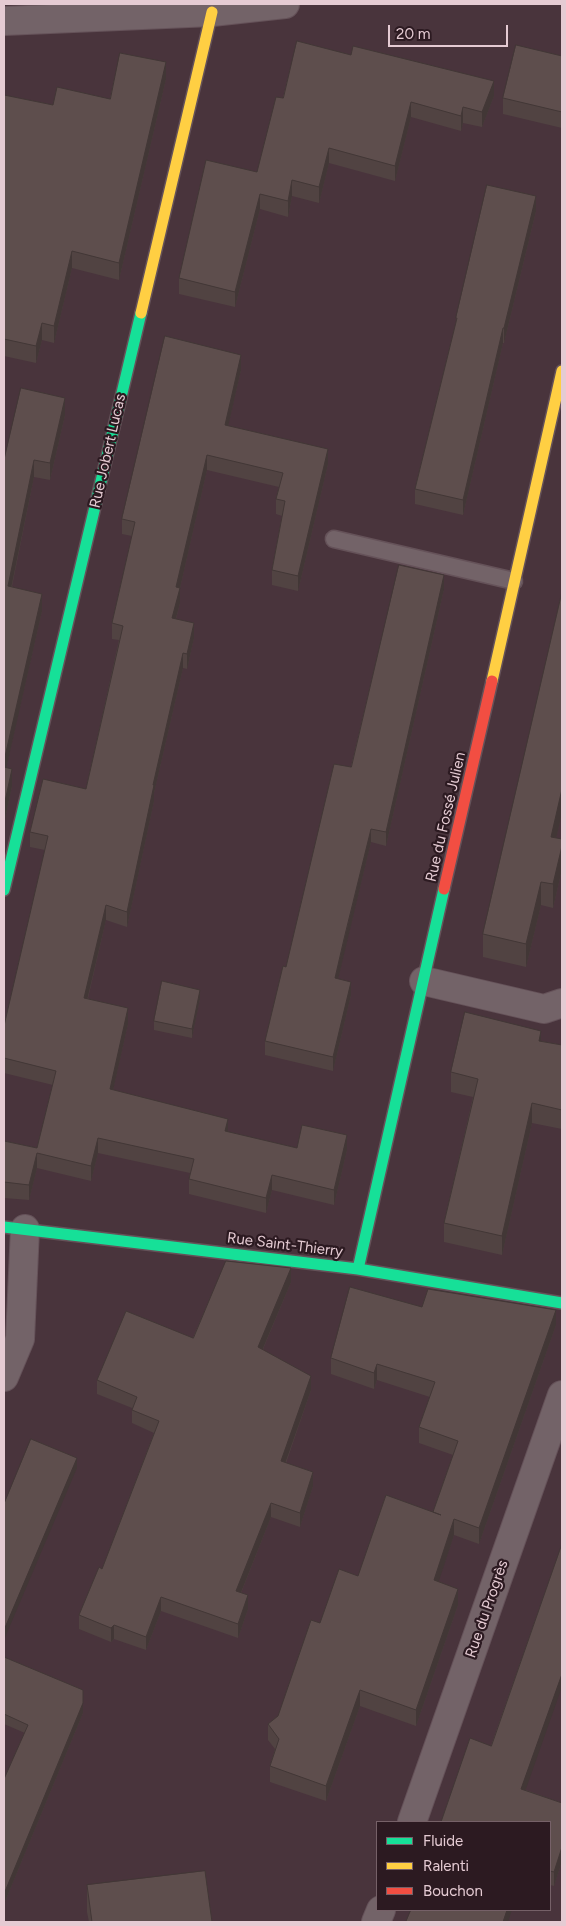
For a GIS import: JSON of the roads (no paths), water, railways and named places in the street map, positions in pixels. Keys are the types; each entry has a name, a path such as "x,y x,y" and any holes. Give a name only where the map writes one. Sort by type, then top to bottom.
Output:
{"street":[{"path":"4,21 69,11 226,8 285,4"},
{"name":"Rue Jobert Lucas","path":"4,890 226,8"},
{"name":"Rue du Fossé Julien","path":"358,1269 514,582 561,384"},
{"path":"424,981 544,1009 562,1004"},
{"path":"4,1378 20,1339 14,1228"},
{"name":"Rue Saint-Thierry","path":"14,1228 358,1269 562,1302"},
{"name":"Rue du Progrès","path":"412,1821 562,1395"}],"lane":[{"path":"334,539 514,582"}]}
